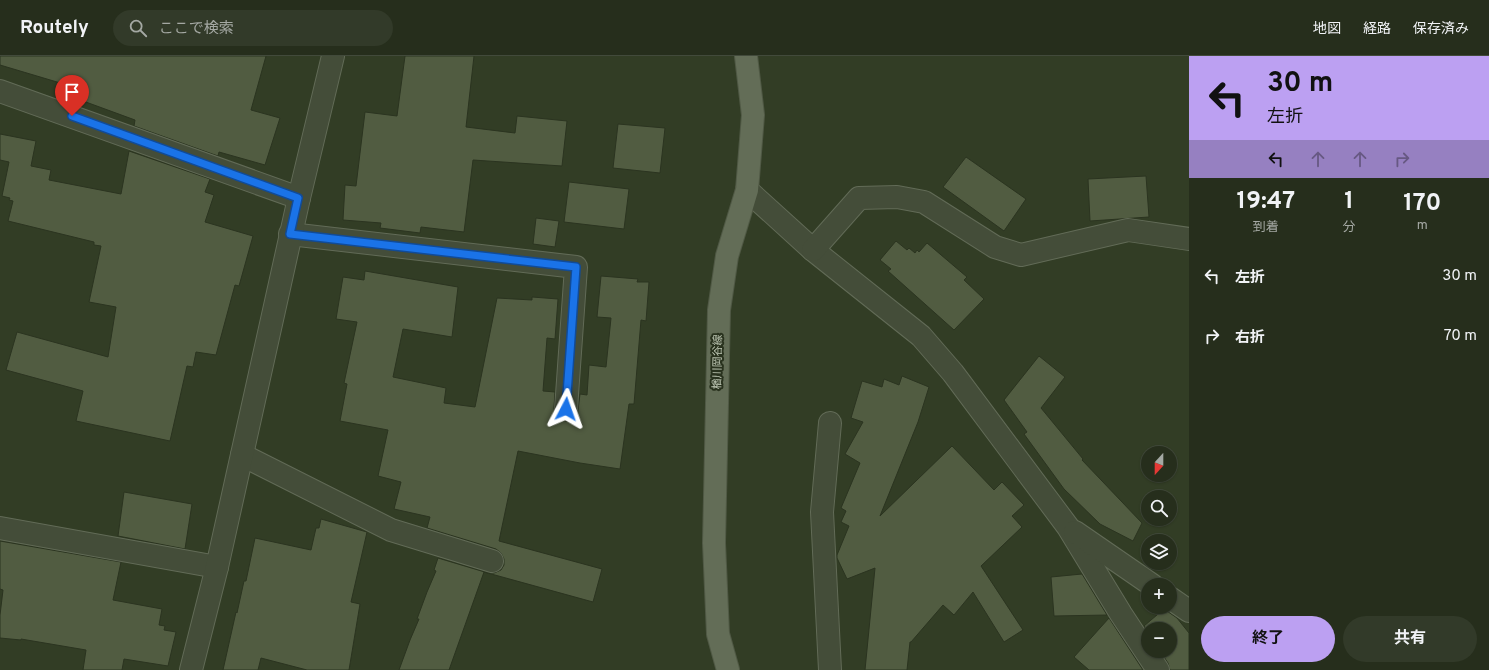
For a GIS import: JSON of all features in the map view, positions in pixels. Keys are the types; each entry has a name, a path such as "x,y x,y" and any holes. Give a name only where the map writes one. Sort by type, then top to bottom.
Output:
{"main road":[{"name":"楢川岡谷線","path":"728,670 718,634 714,543 719,310 727,256 746,190 753,115 746,56"}],"street":[{"path":"191,670 217,566 298,198 333,56"},
{"path":"0,90 298,198"},
{"path":"746,190 813,250 921,336 953,372 1068,527 1158,670"},
{"path":"813,250 859,198 897,197 924,202 995,247 1021,255 1128,230 1189,239"},
{"path":"290,234 576,267 566,409"},
{"path":"830,424 822,512 830,670"},
{"path":"242,455 391,530 492,561"},
{"path":"1068,527 1142,578"},
{"path":"0,528 217,566"},
{"path":"1177,603 1189,611"}],"building":[{"path":"0,56 266,56 251,110 280,118 265,165 219,152 218,156 134,126 135,120 64,94 67,85 0,65"},
{"path":"405,56 474,56 466,127 515,133 517,116 567,121 562,166 473,160 464,232 421,227 420,233 380,228 381,223 343,220 345,185 356,186 365,112 397,116"},
{"path":"618,124 665,128 660,173 613,168"},
{"path":"0,134 36,141 31,166 51,170 49,180 121,194 129,151 210,179 205,192 214,195 205,222 253,236 239,286 235,285 216,355 196,352 193,367 187,366 170,441 76,421 83,391 6,370 17,332 108,357 116,307 89,302 101,246 94,245 94,242 8,221 13,201 9,200 10,198 2,196 9,162 0,160"},
{"path":"966,157 1026,199 1004,231 943,187"},
{"path":"1146,176 1149,217 1090,221 1088,179"},
{"path":"569,182 629,189 624,229 564,222"},
{"path":"536,218 559,221 555,247 533,244"},
{"path":"896,241 907,250 909,248 915,253 917,250 919,252 927,243 967,277 964,280 984,299 954,330 888,271 891,269 880,260"},
{"path":"365,271 458,287 452,337 403,329 393,377 446,388 444,403 475,407 497,298 532,300 532,297 558,299 555,339 547,338 543,391 555,392 555,414 559,419 566,421 572,420 577,416 580,394 587,395 589,365 606,367 611,318 597,317 601,276 638,279 637,282 649,282 646,321 641,320 634,404 629,404 620,469 518,451 499,541 602,569 593,602 484,572 449,670 399,670 436,571 434,570 438,558 488,573 494,573 501,570 504,565 504,559 501,553 496,549 427,528 430,517 394,509 401,482 378,476 388,430 340,421 347,384 344,383 357,322 336,319 343,277 364,280"},
{"path":"1039,356 1065,377 1041,408 1083,459 1082,460 1141,522 1133,541 1100,524 1064,489 1024,434 1027,432 1004,400"},
{"path":"902,376 929,387 918,422 880,516 952,446 994,490 1002,482 1024,505 1012,516 1022,527 981,566 1023,630 1004,642 973,592 954,615 943,605 910,642 907,670 865,670 875,568 847,579 837,558 849,526 841,522 846,511 841,508 860,463 845,454 863,422 851,418 862,381 882,387 884,379 899,385"},
{"path":"124,492 192,504 185,549 118,536"},
{"path":"321,519 367,532 351,602 360,604 349,670 307,670 261,658 258,670 223,670 244,581 246,581 255,538 311,550 316,528 319,528"},
{"path":"0,541 121,562 113,600 162,609 159,625 165,626 164,630 176,632 168,666 124,659 122,670 83,670 86,650 21,639 0,638 0,615 3,590 0,589"},
{"path":"1082,574 1107,615 1054,616 1051,577"},
{"path":"1158,614 1171,614 1177,618 1189,633 1189,670 1170,670 1165,658 1177,658 1177,622 1149,622"},
{"path":"1109,618 1143,670 1089,670 1074,657"}],"route":[{"path":"72,116 298,198 290,234 576,267 566,409"}]}
